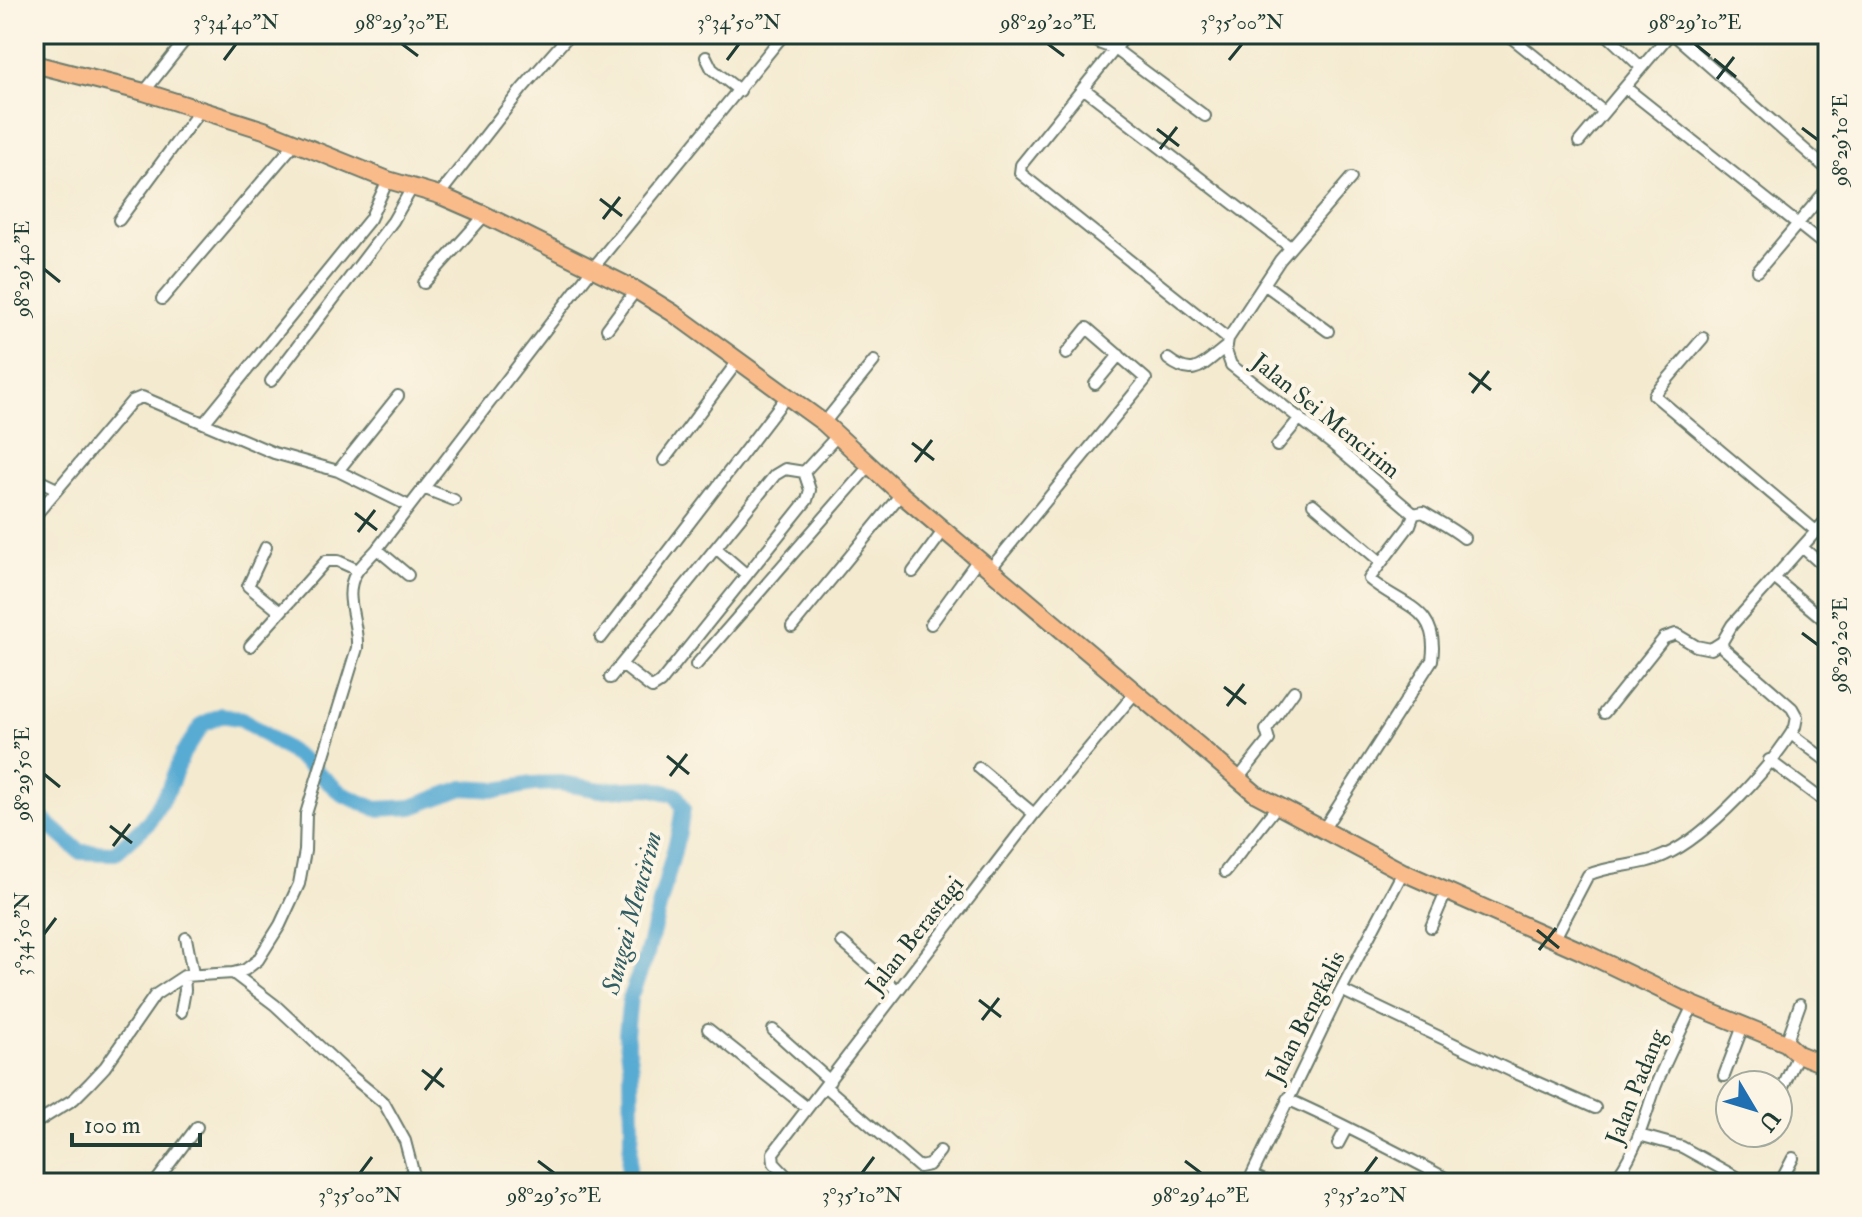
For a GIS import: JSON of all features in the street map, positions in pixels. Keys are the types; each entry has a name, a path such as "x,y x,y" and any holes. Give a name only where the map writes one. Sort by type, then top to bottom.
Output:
{"main road":[{"path":"34,64 201,109 388,180 439,195 636,290 673,313 824,423 901,494 1135,693 1238,779 1277,806 1403,872 1828,1066"}],"street":[{"path":"144,92 190,34"},
{"path":"439,195 513,99 570,34"},
{"path":"34,1124 74,1099 90,1083 105,1067 155,995 189,975 233,973 245,970 258,960 291,902 303,868 306,814 357,648 358,634 349,591 358,570 593,268 784,34"},
{"path":"1086,34 1115,49 1205,116"},
{"name":"Jalan Sei Mencirim","path":"1127,34 1021,165 1021,174 1228,342 1231,365 1300,418 1414,514"},
{"path":"1507,34 1604,112"},
{"path":"1606,34 1641,67"},
{"path":"1579,142 1672,34 1828,170"},
{"path":"706,57 712,69 740,91"},
{"path":"1625,87 1828,248"},
{"path":"1083,88 1290,247"},
{"path":"119,220 201,109"},
{"path":"162,299 295,143"},
{"path":"1168,359 1181,369 1193,370 1228,342 1290,247 1351,178"},
{"path":"204,423 370,219 388,180"},
{"path":"271,381 393,221 413,186"},
{"path":"1758,271 1828,188"},
{"path":"424,283 485,215"},
{"path":"1264,284 1328,331"},
{"path":"607,329 636,290"},
{"path":"931,624 1146,379 1087,328 1066,354"},
{"path":"1703,338 1654,395 1816,531"},
{"path":"1095,384 1119,355"},
{"path":"664,460 738,361"},
{"path":"824,423 874,361"},
{"path":"338,471 398,396"},
{"path":"601,638 787,396"},
{"path":"34,517 136,398 142,397 274,453 338,471 409,506"},
{"path":"1277,446 1300,418"},
{"path":"804,472 837,436"},
{"path":"696,665 870,465"},
{"path":"610,678 775,475 785,469 804,472"},
{"path":"622,665 649,686 656,687 807,500 810,490 804,472"},
{"path":"34,478 57,489"},
{"path":"423,488 454,500"},
{"path":"792,627 901,494"},
{"path":"1313,504 1381,562"},
{"path":"1323,830 1432,660 1434,640 1426,620 1398,596 1384,591 1369,579 1410,525 1414,514 1423,512 1438,522 1444,522 1464,538"},
{"path":"1604,713 1664,638 1676,634 1696,646 1711,649 1722,642 1732,625 1828,518"},
{"path":"913,572 944,530"},
{"path":"266,547 248,586 279,611"},
{"path":"1802,547 1828,570"},
{"path":"377,549 408,575"},
{"path":"717,549 747,575"},
{"path":"250,646 326,561 338,561 358,570"},
{"path":"1774,578 1828,623"},
{"path":"1554,940 1588,875 1664,856 1691,840 1730,806 1791,734 1797,717 1792,708 1723,648 1722,642"},
{"path":"1238,779 1269,740 1266,730 1294,691"},
{"name":"Jalan Berastagi","path":"793,1183 774,1163 773,1153 1034,814 1135,693"},
{"path":"1791,734 1828,762"},
{"path":"1769,760 1821,799"},
{"path":"979,768 1034,814"},
{"path":"1225,872 1277,806"},
{"name":"Jalan Bengkalis","path":"1250,1179 1341,990 1403,872"},
{"path":"1431,927 1447,890"},
{"path":"181,1012 189,975 186,938"},
{"path":"842,942 897,990"},
{"path":"233,973 275,1005 384,1103 405,1141 416,1183"},
{"path":"1341,990 1595,1108"},
{"path":"1786,1069 1800,1004"},
{"name":"Jalan Padang","path":"1612,1183 1623,1170 1639,1135 1660,1075 1693,1005"},
{"path":"1727,1069 1743,1026"},
{"path":"708,1029 806,1107"},
{"path":"773,1030 915,1165 926,1167 940,1151"},
{"path":"1287,1099 1455,1183"},
{"path":"155,1183 197,1127"},
{"path":"1338,1144 1346,1129"},
{"path":"1639,1135 1682,1147 1747,1183"},
{"path":"1780,1183 1793,1158"},
{"path":"1719,1183 1727,1173"},
{"path":"1250,1179 1269,1183"}],"waterway":[{"name":"Sungai Mencirim","path":"34,812 80,852 115,853 148,823 169,788 183,753 203,724 222,715 242,719 304,761 342,794 377,809 412,807 463,788 498,790 533,784 560,783 601,790 650,788 676,795 683,808 679,832 646,957 630,997 626,1034 631,1069 632,1127 628,1183"}]}
